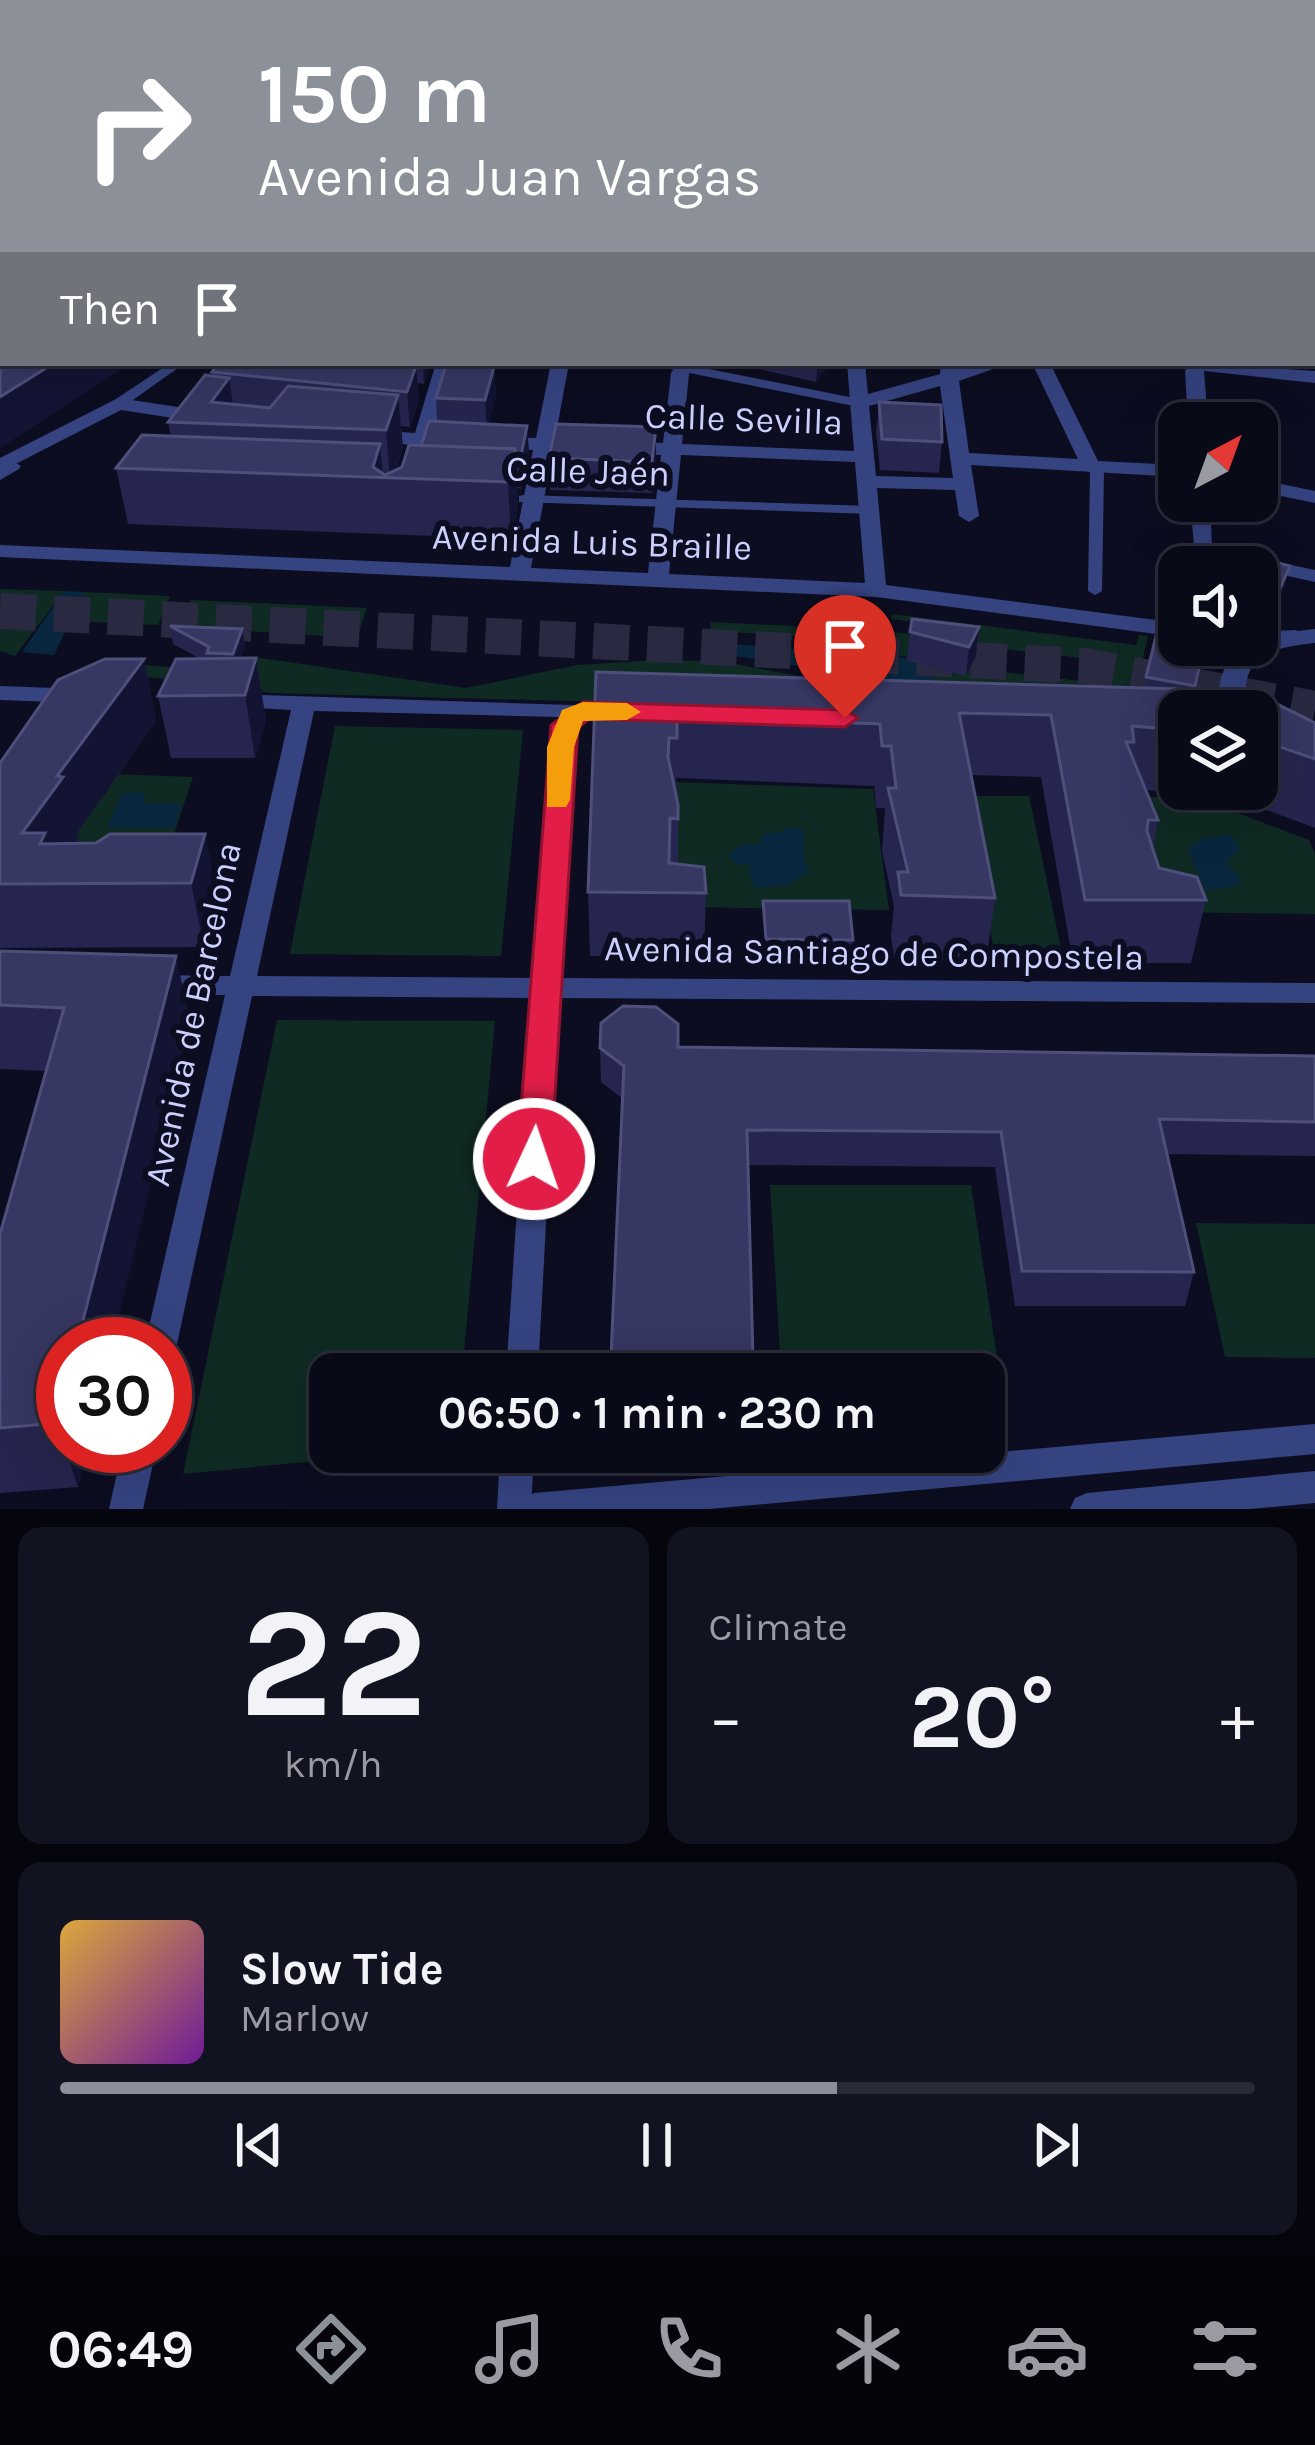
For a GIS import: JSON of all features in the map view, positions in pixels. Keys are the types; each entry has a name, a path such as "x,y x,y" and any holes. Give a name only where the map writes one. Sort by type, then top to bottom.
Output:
{"street":[{"path":"0,474 174,366"},
{"path":"410,476 424,438 426,392 443,366"},
{"path":"518,575 559,366"},
{"path":"856,366 876,590"},
{"path":"1042,366 1097,472 1095,591"},
{"path":"1192,366 1196,402"},
{"path":"1202,366 1315,377"},
{"path":"658,580 668,449 684,368 859,403 952,370 949,388 969,516"},
{"path":"118,404 218,419"},
{"path":"191,439 218,419"},
{"name":"Calle Sevilla","path":"346,435 866,457"},
{"path":"963,459 1158,469"},
{"path":"869,482 965,484"},
{"path":"1278,489 1315,497"},
{"name":"Calle Jaén","path":"497,498 871,510"},
{"path":"1200,522 1199,549 1315,574 1315,560"},
{"name":"Avenida Luis Braille","path":"0,551 876,590 1158,627"},
{"path":"1232,690 1231,683 1244,662 1263,646 1306,637"},
{"path":"0,693 94,696 50,716"},
{"path":"199,700 653,712"},
{"name":"Avenida de Barcelona","path":"167,1317 304,701"},
{"path":"523,1353 560,747 565,725 583,710"},
{"name":"Avenida Santiago de Compostela","path":"119,984 1315,993"},
{"path":"534,1509 1315,1439"},
{"path":"126,1509 134,1473"},
{"path":"514,1509 516,1473"},
{"path":"1087,1509 1315,1487"}],"green space":[{"path":"0,589 64,591 15,656 0,651"},
{"path":"84,592 170,596 158,625 70,621"},
{"path":"191,600 367,608 357,638 180,627"},
{"path":"892,614 1136,645 1139,635 1148,636 1136,687 1158,691 1158,710 898,693 896,679 931,686 934,660 893,655 892,632 934,636 934,624 891,619","holes":["988,647 1081,658 1080,681 985,670"]},
{"path":"711,622 871,630 871,640 710,631"},
{"path":"248,656 466,688 577,665 658,660 720,661 851,686 644,703 270,693 221,682 96,674 145,665 242,673"},
{"path":"335,726 523,730 501,956 290,954"},
{"path":"113,774 193,777 151,902 30,893 101,795 106,795"},
{"path":"675,782 873,789 889,910 678,907"},
{"path":"967,796 1029,796 1063,958 995,958"},
{"path":"1119,796 1158,797 1158,810 1230,810 1309,840 1315,854 1315,914 1151,912"},
{"path":"277,1020 495,1021 464,1353 309,1353 309,1462 183,1474 192,1473 192,1431"},
{"path":"770,1185 971,1185 996,1353 780,1353"},
{"path":"1196,1223 1315,1224 1315,1358 1225,1357"}],"water":[{"path":"64,591 84,592 54,655 22,652"},
{"path":"709,642 935,660 932,687 710,652"},
{"path":"122,793 145,793 143,804 182,804 174,828 108,827"},
{"path":"803,829 804,860 810,871 787,885 756,888 749,874 752,865 735,864 728,854 746,844 758,845 764,834"},
{"path":"1229,834 1241,848 1225,864 1238,874 1241,885 1206,891 1188,849 1202,839"}],"building":[{"path":"0,366 49,366 0,397"},
{"path":"217,366 416,366 407,392 212,372"},
{"path":"446,366 494,367 485,400 436,398"},
{"path":"205,375 229,378 211,402 270,408 288,386 398,395 386,430 168,422"},
{"path":"879,402 941,405 942,442 882,439"},
{"path":"429,421 527,426 520,461 515,449 421,446"},
{"path":"556,424 656,427 652,462 549,458"},
{"path":"142,435 380,444 373,467 385,475 402,467 409,445 515,449 508,482 116,468"},
{"path":"1278,563 1290,566 1278,593"},
{"path":"912,619 979,627 969,647 910,632"},
{"path":"170,626 242,629 233,654 207,653 209,647"},
{"path":"1158,628 1158,666 1199,666 1195,686 1146,677"},
{"path":"256,658 245,695 158,696 176,659"},
{"path":"105,659 144,659 57,776 63,777 22,833 45,833 40,844 96,843 110,834 205,834 191,883 0,884 0,763 58,680"},
{"path":"596,672 1217,690 1158,690 1158,728 1132,726 1134,742 1126,742 1158,820 1148,820 1147,831 1159,868 1197,877 1206,900 1085,900 1051,715 959,713 995,898 901,895 898,872 908,872 888,788 896,788 891,746 882,746 880,724 677,716 677,738 669,738 678,819 670,818 669,863 704,867 706,893 588,892"},
{"path":"1278,704 1315,723 1315,759 1278,746"},
{"path":"763,901 849,901 853,940 766,939"},
{"path":"0,951 176,956 84,1317 36,1317 36,1425 0,1428 0,1234 64,1008 0,1005"},
{"path":"623,1006 656,1007 678,1024 678,1047 1315,1056 1315,1122 1159,1119 1194,1272 1022,1271 1001,1132 747,1130 753,1353 611,1353 624,1066 600,1048 601,1023"}],"tunnel":[{"path":"0,611 1085,666 1315,709"}],"slow traffic":[{"path":"556,800 560,747 572,716 583,710 627,712"}],"route":[{"path":"534,1159 565,725 583,710 845,718"}]}
